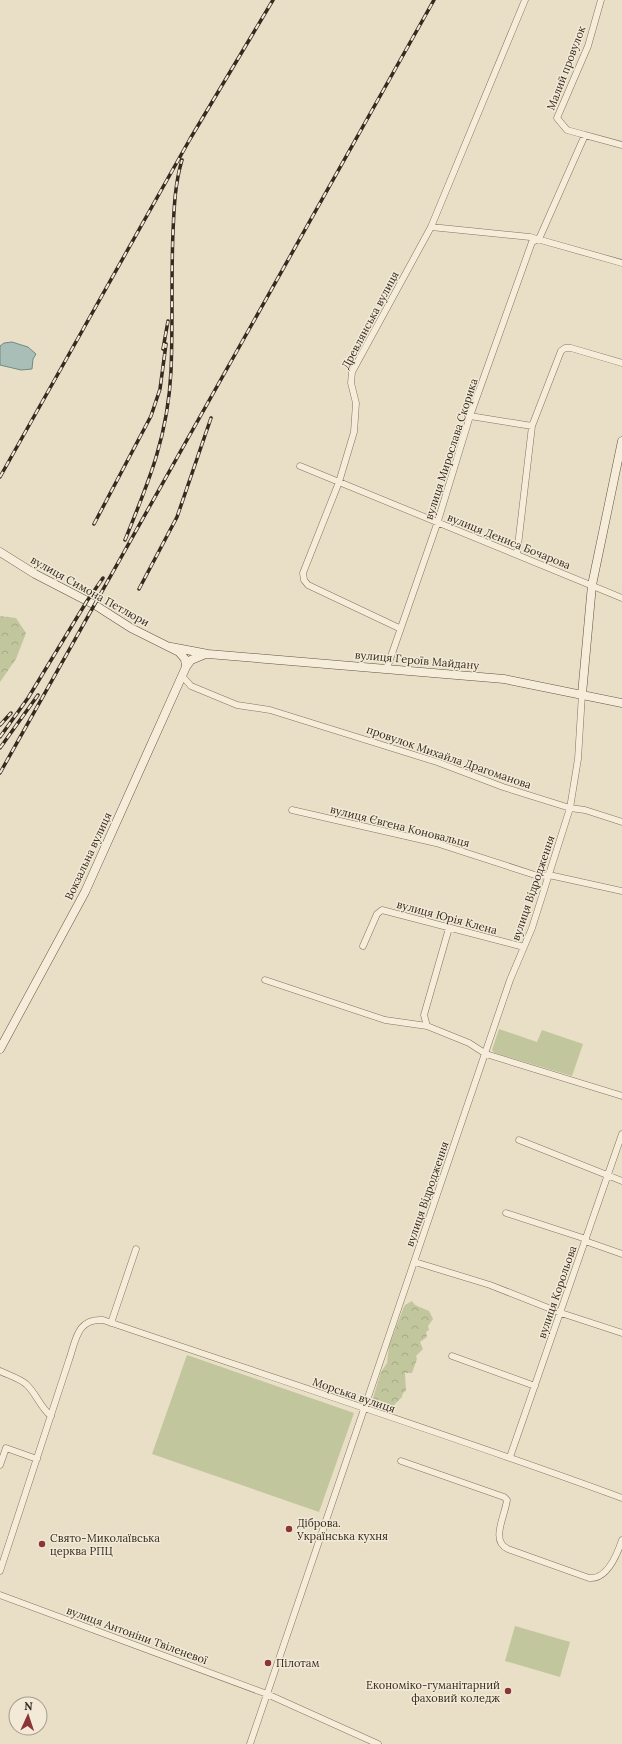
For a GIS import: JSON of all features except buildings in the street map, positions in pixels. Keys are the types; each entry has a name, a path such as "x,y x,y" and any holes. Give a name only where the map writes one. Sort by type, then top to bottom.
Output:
{"street":[{"name":"Древлянська вулиця","path":"399,628 308,585 304,580 303,573 339,482 354,432 356,403 351,383 351,376 360,356 431,227 526,0"},
{"name":"Малий провулок","path":"584,135 567,130 557,118 588,46 601,0"},
{"path":"538,239 584,135 622,145"},
{"path":"431,227 538,239 622,263"},
{"name":"вулиця Мирослава Скорика","path":"387,668 399,628 437,524 470,416 532,242 538,239"},
{"path":"517,554 532,426 561,351 565,348 622,363"},
{"path":"470,416 532,426"},
{"path":"582,694 592,585 622,441"},
{"name":"вулиця Дениса Бочарова","path":"300,466 437,524 517,554 622,598"},
{"name":"вулиця Симона Петлюри","path":"0,552 35,574 94,605 131,628 171,647"},
{"path":"171,647 179,652 184,659 186,667"},
{"name":"вулиця Героїв Майдану","path":"171,647 208,654 504,679 622,703"},
{"path":"186,667 191,660 208,654"},
{"name":"Вокзальна вулиця","path":"0,1049 85,892 186,667"},
{"name":"провулок Михайла Драгоманова","path":"182,676 191,686 237,705 270,710 437,762 570,808 585,810 622,822"},
{"name":"вулиця Відродження","path":"250,1744 298,1600 365,1410 510,980 524,947 549,875 570,808 578,759 582,694"},
{"name":"вулиця Євгена Коновальця","path":"292,810 436,843 538,876 549,875 622,891"},
{"name":"вулиця Юрія Клена","path":"363,946 377,914 382,910 524,947"},
{"path":"427,1026 424,1015 449,928"},
{"path":"266,980 385,1020 427,1026 469,1042 486,1054 622,1096"},
{"name":"вулиця Корольова","path":"510,1457 622,1134"},
{"path":"520,1140 622,1181"},
{"path":"506,1213 622,1254"},
{"path":"111,1323 136,1249"},
{"path":"415,1262 490,1285 561,1313 622,1333"},
{"name":"Морська вулиця","path":"51,1416 81,1327 85,1322 92,1319 111,1323 365,1410 510,1457 622,1498"},
{"path":"452,1356 535,1386"},
{"path":"0,1371 25,1383 51,1416 0,1571"},
{"path":"0,1465 6,1448 37,1459"},
{"path":"401,1460 504,1497 507,1500 506,1510 498,1534 501,1546 508,1549 589,1578 596,1579 603,1574 611,1564 622,1540"},
{"name":"вулиця Антоніни Твіленевої","path":"0,1595 267,1694 378,1744"}],"green space":[{"path":"0,616 16,618 26,633 16,659 0,682"},
{"path":"499,1029 537,1042 542,1030 583,1044 572,1076 495,1053 492,1050"},
{"path":"412,1301 415,1305 429,1311 433,1319 428,1326 429,1330 426,1332 427,1337 420,1342 423,1349 416,1356 417,1359 412,1373 405,1373 406,1391 386,1413 372,1406 371,1402 381,1372 387,1363 389,1346 403,1309 405,1305"},
{"path":"187,1355 354,1413 319,1512 152,1454"},
{"path":"515,1626 570,1642 560,1677 505,1661"}],"water":[{"path":"12,342 28,347 36,354 33,359 32,369 21,370 0,365 0,346 4,343"}],"railway":[{"path":"0,477 190,139 273,0"},
{"path":"0,773 434,0"},
{"path":"125,540 156,458 166,417 171,371 172,250 174,214 176,187 182,160"},
{"path":"163,349 168,321"},
{"path":"94,524 151,416 160,389 166,344"},
{"path":"139,589 177,517 211,418"},
{"path":"0,737 28,698 87,601 103,578"},
{"path":"0,748 38,695"},
{"path":"0,725 11,713"}],"place":[{"name":"Діброва. Українська кухня","path":"289,1529"},
{"name":"Свято-Миколаївська церква РПЦ","path":"42,1544"},
{"name":"Пілотам","path":"268,1663"},
{"name":"Економіко-гуманітарний фаховий коледж","path":"508,1691"}]}
